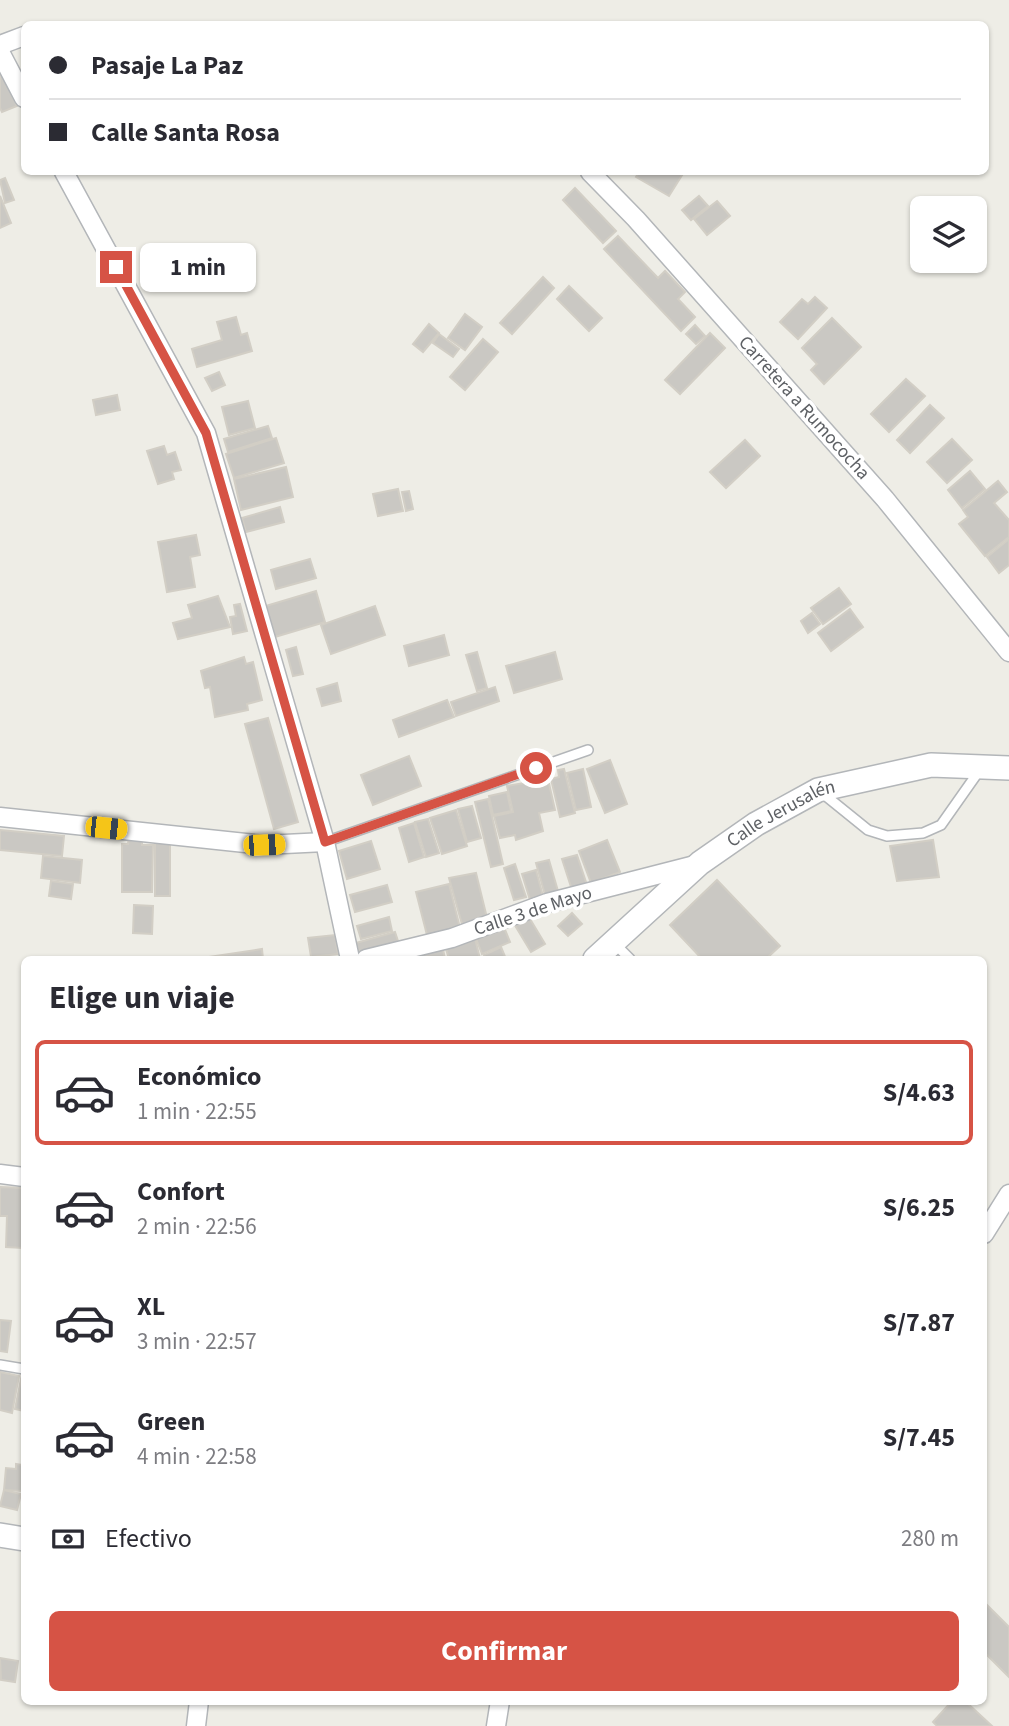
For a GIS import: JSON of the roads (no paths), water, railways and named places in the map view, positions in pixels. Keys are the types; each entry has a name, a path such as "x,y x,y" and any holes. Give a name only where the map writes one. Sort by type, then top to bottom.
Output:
{"street":[{"path":"0,45 21,37"},
{"path":"0,52 21,92"},
{"path":"66,175 206,433 325,842 349,956"},
{"name":"Carretera a Rumococha","path":"593,175 636,219 885,499 1009,652"},
{"name":"Calle Jerusalén","path":"598,956 700,863 756,824 818,790 931,765 1009,768"},
{"path":"0,817 264,845 325,842"},
{"name":"Calle 3 de Mayo","path":"378,956 452,938 547,903 700,863"},
{"path":"0,1174 21,1177"},
{"path":"987,1229 1009,1194"},
{"path":"0,1535 21,1538"},
{"path":"199,1705 199,1726"},
{"path":"496,1726 499,1705"}],"lane":[{"path":"325,842 588,750"},
{"path":"818,790 867,830 887,836 923,833 941,825 982,766"},
{"path":"613,942 627,956"},
{"path":"0,1365 21,1368"}]}
